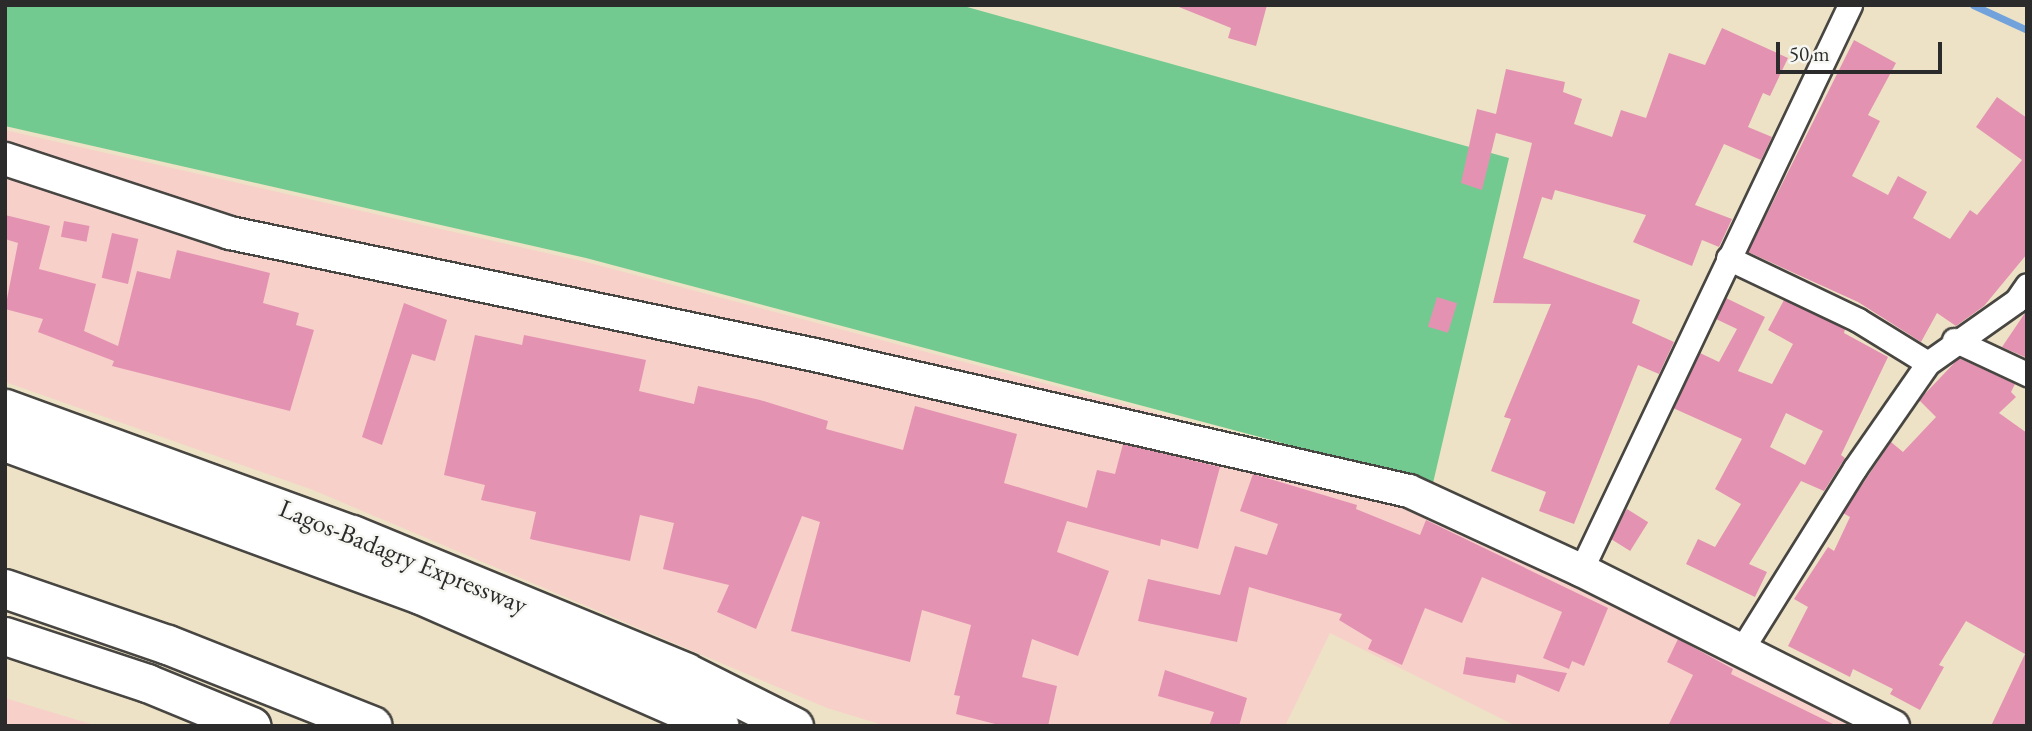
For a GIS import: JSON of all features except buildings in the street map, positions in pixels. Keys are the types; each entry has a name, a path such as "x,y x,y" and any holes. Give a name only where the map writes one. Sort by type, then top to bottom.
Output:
{"highway":[{"name":"Lagos-Badagry Expressway","path":"5,442 421,595 720,726"},
{"path":"5,589 168,645 373,726"}],"main road":[{"path":"5,159 230,233 869,367 1409,491 1581,570 1740,652 1893,726"},
{"name":"Lagos-Badagry Expressway","path":"5,408 352,534 686,672 794,726"},
{"path":"5,636 147,683 252,726"}],"street":[{"path":"1581,570 1850,5"},
{"path":"1728,258 1858,320 1928,363"},
{"path":"1740,652 1854,468 1928,363 1954,340 2016,301 2027,285"},
{"path":"1954,340 2027,374"}],"shaded area":[{"path":"5,130 586,262 1433,486 1905,726 1516,726 1330,633 1285,726 886,726 827,708 313,490 5,382"},
{"path":"5,698 97,726 5,726"}],"green space":[{"path":"5,5 960,5 1509,158 1433,483 586,258 5,126"}],"waterway":[{"path":"1973,5 2027,30"}]}
